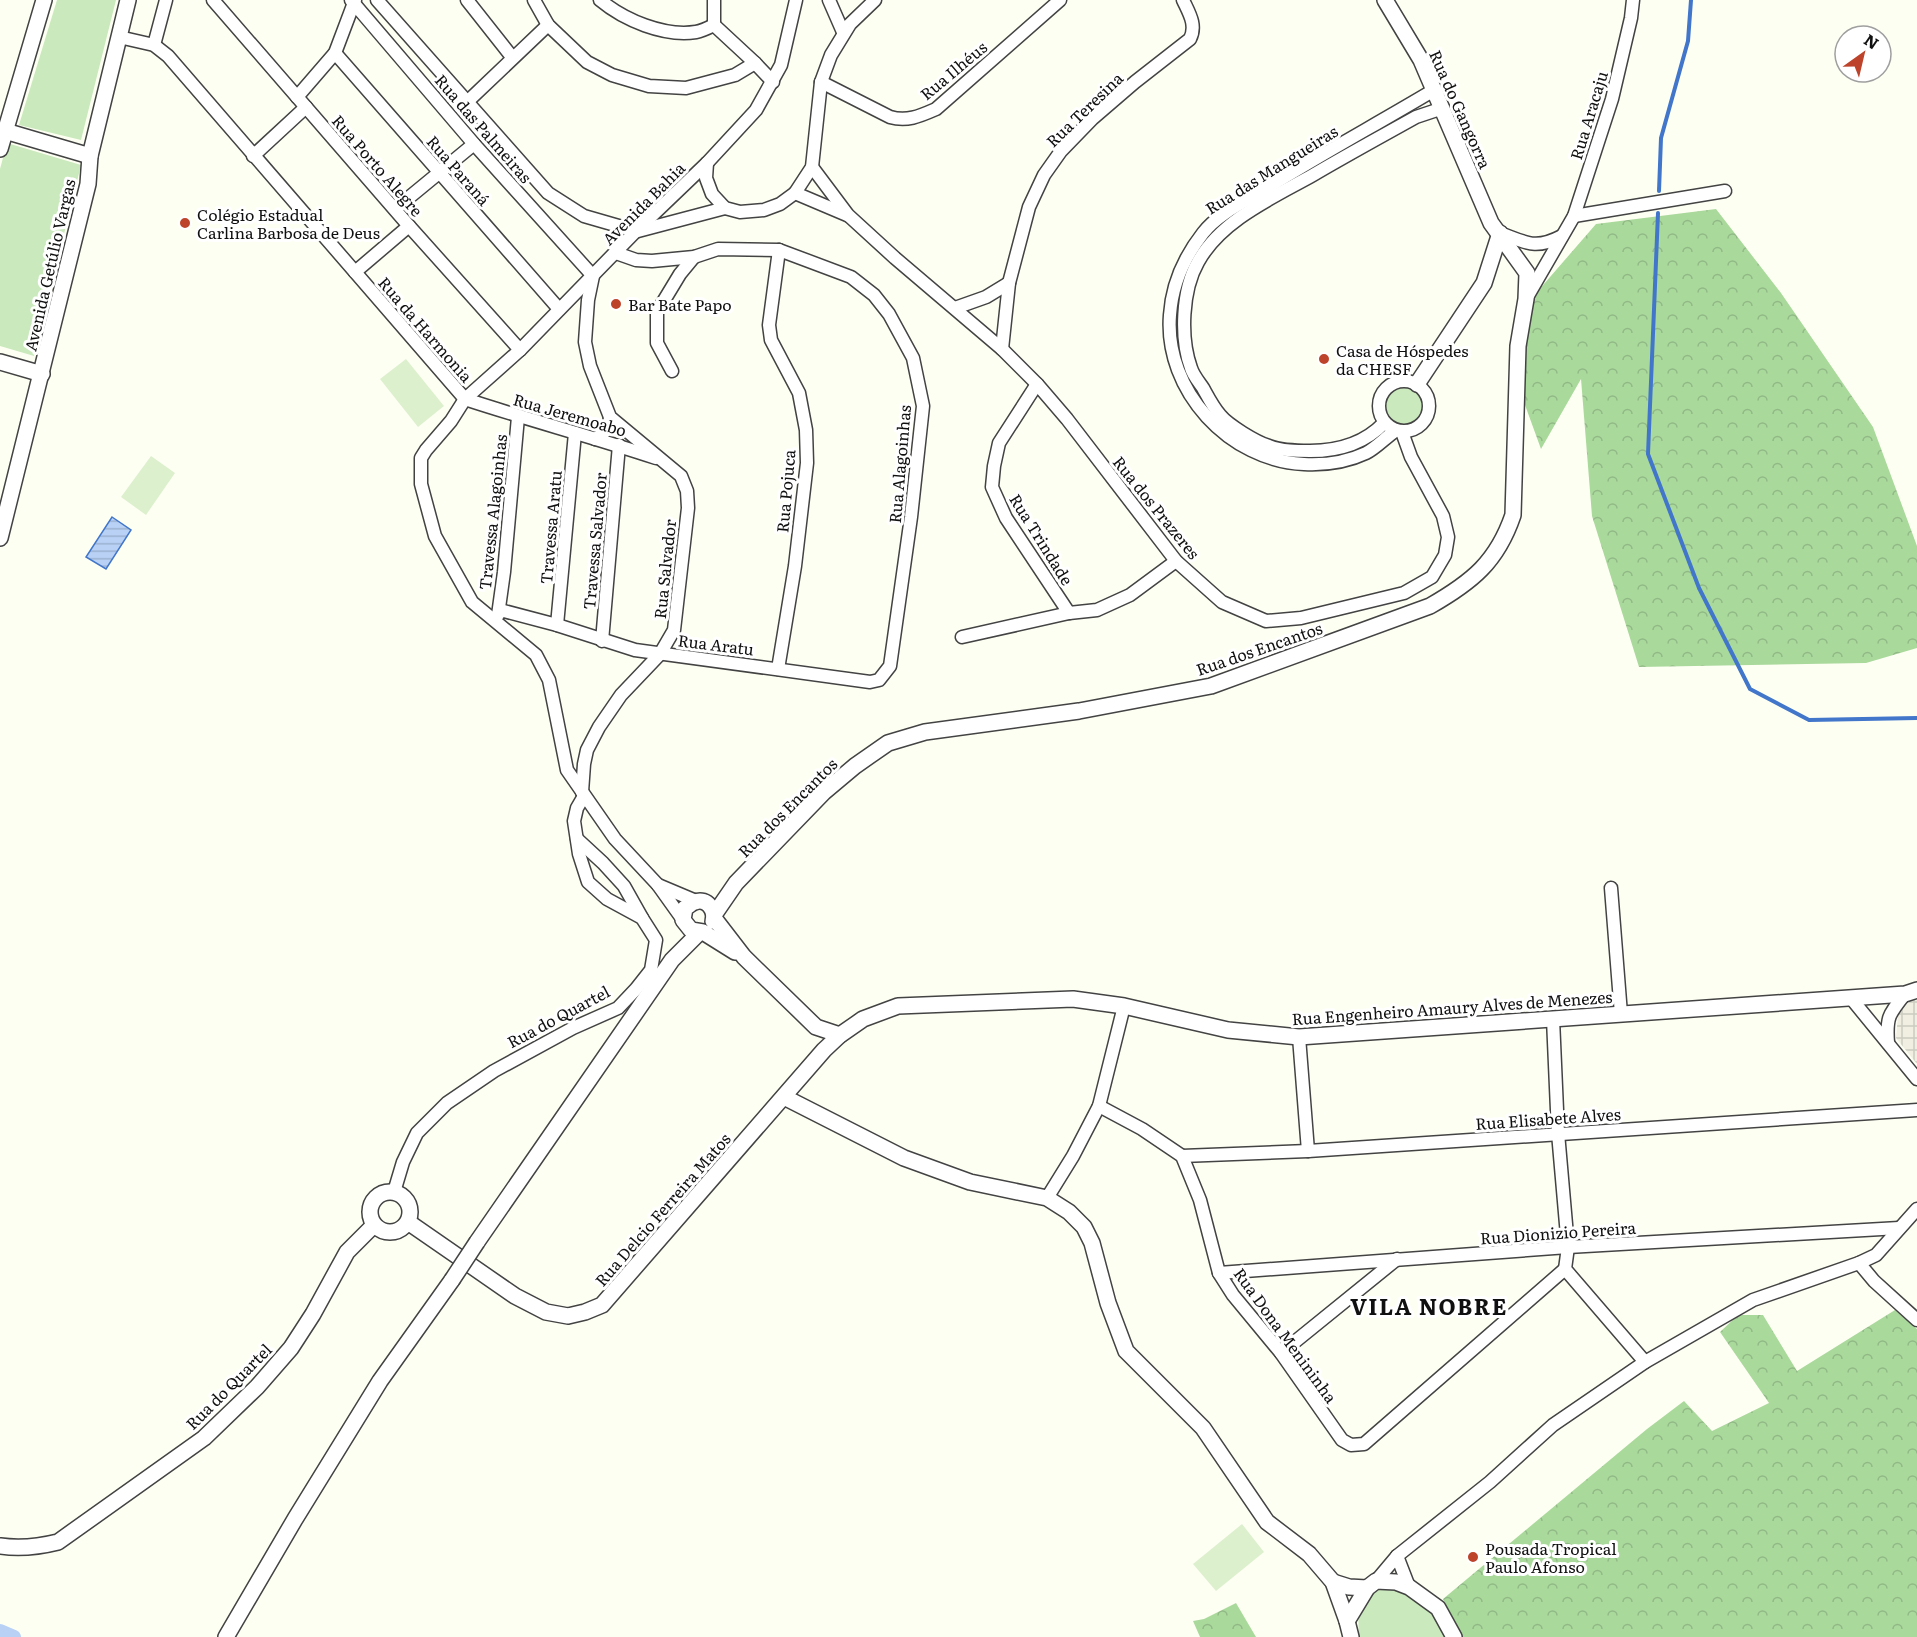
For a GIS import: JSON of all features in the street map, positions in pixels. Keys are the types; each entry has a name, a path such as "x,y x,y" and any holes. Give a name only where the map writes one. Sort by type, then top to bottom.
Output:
{"street":[{"path":"0,149 44,0"},
{"name":"Avenida Getúlio Vargas","path":"0,538 88,184 90,156 128,0"},
{"path":"154,45 166,0"},
{"name":"Rua Porto Alegre","path":"213,0 520,350"},
{"name":"Rua das Palmeiras","path":"377,0 548,193 584,216 636,231"},
{"path":"466,0 512,57"},
{"path":"534,0 548,25 587,62 612,75 649,86 686,88 735,75 755,63"},
{"path":"600,0 612,10 657,29 679,33 697,32 714,26"},
{"path":"714,0 714,26 773,82"},
{"name":"Avenida Bahia","path":"465,399 520,350 636,231 707,163 756,110 781,65 796,0"},
{"path":"829,0 843,32"},
{"path":"636,231 725,208 740,212 764,210 780,204 795,193 812,167 821,82 831,55 843,32 875,0"},
{"name":"Rua Ilhéus","path":"821,82 890,117 902,121 918,117 936,109 1060,0"},
{"name":"Rua Teresina","path":"1002,349 1009,283 1029,207 1044,174 1061,151 1092,119 1191,39 1194,32 1193,23 1183,0"},
{"name":"Rua do Gangorra","path":"1385,0 1421,60 1491,223 1500,233"},
{"name":"Rua Aracaju","path":"1526,299 1574,216 1612,99 1633,0"},
{"path":"297,97 335,53 353,1"},
{"name":"Rua das Palmeiras","path":"353,1 474,144 593,276"},
{"path":"466,103 548,25"},
{"name":"Rua da Harmonia","path":"119,37 154,45 168,56 465,399 451,421 421,458 422,484 435,536 472,602 498,615 536,655 549,680 567,770 583,794"},
{"name":"Rua Paraná","path":"335,53 559,309"},
{"name":"Rua das Mangueiras","path":"1284,184 1434,90"},
{"path":"253,156 306,107"},
{"name":"Rua das Mangueiras","path":"1393,429 1366,453 1325,465 1295,464 1265,458 1240,445 1186,389 1184,316 1188,289 1193,259 1204,232 1217,219 1416,117 1443,108"},
{"path":"5,131 90,156"},
{"path":"395,209 474,144"},
{"path":"707,163 706,178 712,194 725,208"},
{"name":"Rua dos Prazeres","path":"812,167 848,215 1002,349 1037,384 1067,419 1176,561 1222,602 1266,621 1301,618 1404,593 1432,577 1445,555 1448,537 1443,516 1393,429"},
{"path":"1574,216 1725,191"},
{"name":"Rua dos Prazeres","path":"795,193 848,215"},
{"path":"355,272 409,226"},
{"path":"1418,384 1484,283 1500,233 1538,245 1547,244 1563,236"},
{"name":"Rua dos Encantos","path":"714,916 736,883 824,792 888,743 925,732 1079,711 1211,686 1430,606 1461,589 1489,563 1508,531 1513,514 1518,346 1526,299 1527,273 1500,233"},
{"name":"Rua Alagoinhas","path":"616,253 636,260 652,261 694,257 718,249 779,250 851,277 874,295 889,314 913,357 922,406 911,518 890,666"},
{"name":"Rua Pojuca","path":"778,669 795,566 807,463 806,430 799,393 771,340 769,325 779,250"},
{"path":"672,371 657,343 657,312 680,274 694,257"},
{"name":"Rua das Mangueiras","path":"1185,371 1171,343 1170,315 1179,273 1193,259"},
{"name":"Rua Salvador","path":"583,794 587,750 599,727 621,695 660,654 674,630 687,508 687,491 681,476 610,417 590,366 585,342 588,300 593,276"},
{"path":"955,308 986,297 1009,283"},
{"path":"1170,315 1184,316"},
{"path":"0,363 42,374"},
{"path":"1398,381 1418,384 1428,397 1429,414 1418,428 1393,429 1378,410 1378,400 1382,391 1398,381"},
{"name":"Rua Trindade","path":"1037,384 999,443 992,487 1006,518 1069,613"},
{"name":"Rua Jeremoabo","path":"465,399 665,461"},
{"name":"Travessa Alagoinhas","path":"498,615 518,417"},
{"path":"595,439 606,431 610,424 610,417"},
{"name":"Rua das Mangueiras","path":"1217,420 1269,446 1296,451 1324,451 1350,445 1375,432 1393,429"},
{"name":"Travessa Aratu","path":"557,625 575,433"},
{"name":"Travessa Salvador","path":"602,641 619,445"},
{"path":"1324,451 1325,465"},
{"path":"962,637 1069,613 1097,610 1130,595 1176,561"},
{"name":"Rua Aratu","path":"498,615 557,625 635,650 870,682 879,680 890,666"},
{"path":"583,794 574,821 588,882 607,899 642,918"},
{"path":"583,794 615,839 658,885 691,930 702,932 744,957"},
{"name":"Rua do Quartel","path":"394,1192 403,1162 417,1133 447,1102 494,1071 573,1028 618,1008 651,970 656,940 624,886 577,838"},
{"name":"Rua dos Encantos","path":"698,901 736,883"},
{"path":"658,885 710,906 714,916 744,957 816,1027 840,1035"},
{"path":"1611,888 1622,1014"},
{"path":"672,960 686,908 698,901"},
{"path":"226,1637 295,1518 380,1381 672,960 702,932 709,929 714,916"},
{"path":"1888,1044 1889,1014 1911,992"},
{"name":"Rua Engenheiro Amaury Alves de Menezes","path":"824,1050 863,1019 898,1006 1073,999 1124,1006 1228,1030 1299,1037 1911,992"},
{"path":"1850,997 1917,1079"},
{"path":"1047,1198 1073,1156 1099,1106 1124,1006"},
{"path":"1553,1019 1558,1133 1568,1247 1565,1269 1645,1362"},
{"path":"816,1027 824,1050"},
{"path":"1299,1037 1308,1150"},
{"name":"Rua Delcio Ferreira Matos","path":"408,1222 515,1296 546,1312 568,1316 602,1305 824,1050"},
{"path":"784,1097 904,1158 970,1182 1047,1198 1069,1212 1084,1227 1092,1243 1108,1303 1126,1351 1203,1428 1267,1522 1309,1554 1333,1582 1351,1637"},
{"path":"1099,1106 1142,1129 1182,1156"},
{"name":"Rua Elisabete Alves","path":"1182,1156 1308,1150 1917,1110"},
{"name":"Rua Dona Menininha","path":"1182,1156 1200,1200 1219,1273 1233,1295 1281,1353 1342,1440 1351,1445 1364,1444 1565,1269"},
{"path":"394,1192 405,1199 411,1210 408,1222 397,1232 389,1233 374,1225 370,1209 381,1194 394,1192"},
{"path":"1347,1621 1371,1584 1397,1556 1490,1482 1553,1425 1645,1362 1753,1300 1859,1263 1876,1254 1917,1209"},
{"name":"Rua do Quartel","path":"0,1546 18,1549 40,1547 58,1542 204,1438 257,1387 291,1348 313,1314 347,1252 374,1225"},
{"name":"Rua Dionizio Pereira","path":"1219,1273 1568,1247 1899,1228"},
{"path":"1281,1353 1397,1259"},
{"path":"1859,1263 1874,1281 1917,1320"},
{"path":"1397,1556 1409,1587"},
{"path":"1333,1582 1349,1587 1396,1582 1409,1587 1438,1608 1454,1637"}],"green space":[{"path":"57,0 116,0 81,140 19,125"},
{"path":"7,143 81,165 34,356 0,346 0,169"},
{"path":"1716,209 1781,293 1873,427 1917,546 1917,648 1866,663 1639,667 1592,516 1581,379 1541,449 1525,405 1524,307 1596,224"},
{"path":"406,359 444,406 418,427 380,379"},
{"path":"1404,383 1420,390 1427,406 1420,422 1404,429 1388,422 1381,406 1388,390"},
{"path":"151,456 175,473 146,515 121,497"},
{"path":"1895,1310 1917,1329 1917,1637 1462,1637 1443,1599 1647,1429 1684,1401 1712,1431 1769,1403 1720,1332 1738,1315 1763,1315 1797,1371"},
{"path":"1242,1524 1264,1552 1216,1591 1193,1564"},
{"path":"1385,1587 1397,1588 1413,1597 1451,1637 1359,1637 1359,1612 1364,1599 1376,1590"},
{"path":"1236,1603 1256,1637 1200,1637 1193,1621 1204,1619"}],"shaded area":[{"path":"1917,999 1917,1064 1896,1038 1898,1015 1910,1001"}],"water":[{"path":"112,517 131,530 106,569 86,557"}],"waterway":[{"path":"1659,191 1661,138 1688,41 1691,0"},
{"path":"1658,213 1648,454 1699,588 1750,689 1809,720 1917,718"},
{"path":"0,1631 14,1637"}],"place":[{"name":"Colégio Estadual Carlina Barbosa de Deus","path":"185,223"},
{"name":"Bar Bate Papo","path":"616,304"},
{"name":"Casa de Hóspedes da CHESF","path":"1324,359"},
{"name":"Pousada Tropical Paulo Afonso","path":"1473,1557"}],"district":[{"name":"VILA NOBRE","path":"1429,1305"}]}
